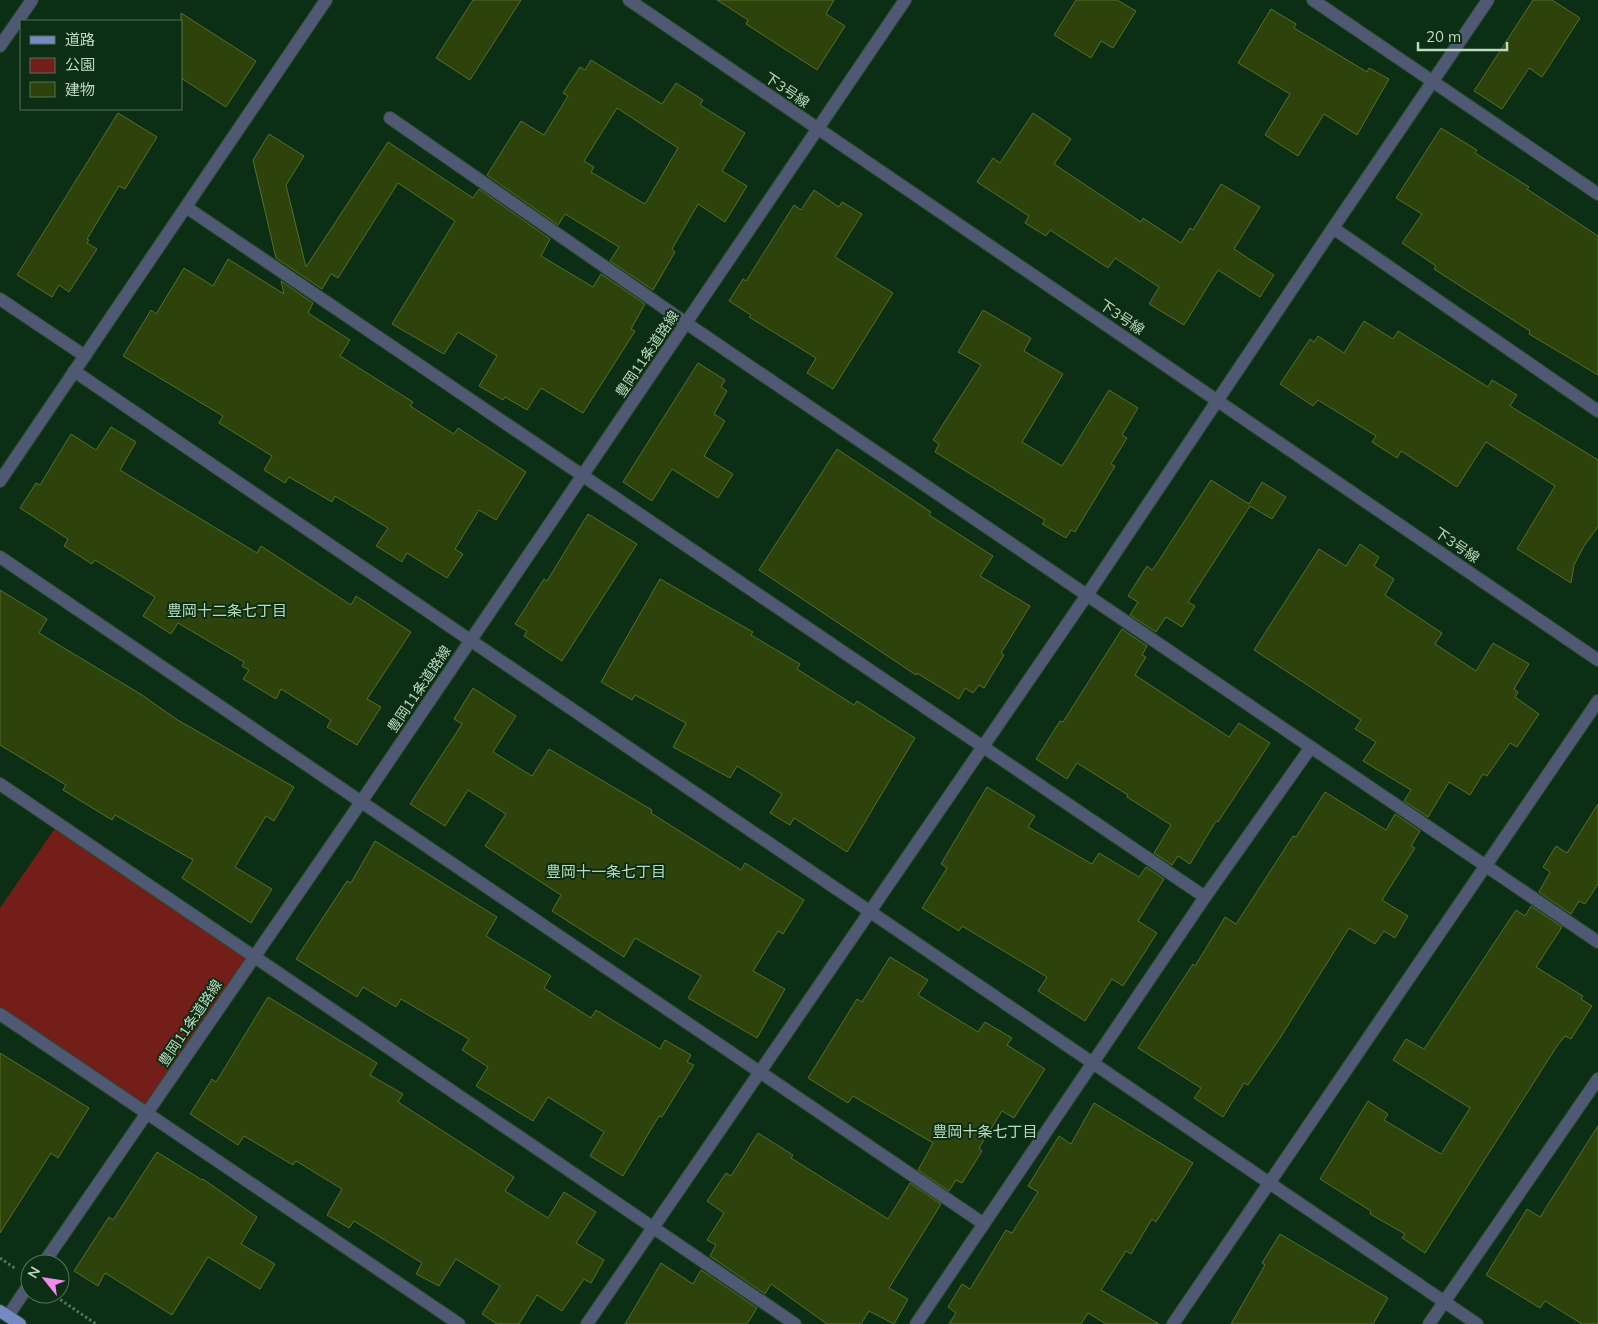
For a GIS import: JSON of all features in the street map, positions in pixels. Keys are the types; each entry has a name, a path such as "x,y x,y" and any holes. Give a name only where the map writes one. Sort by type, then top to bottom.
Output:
{"street":[{"path":"0,46 32,0"},
{"path":"0,481 326,0"},
{"name":"下3号線","path":"629,0 1598,660"},
{"name":"豊岡11条道路線","path":"50,1254 361,802 905,0"},
{"path":"1313,0 1434,80 1598,194"},
{"path":"587,1324 1088,595 1332,228 1488,0"},
{"path":"390,118 686,322 1598,942"},
{"path":"186,207 1205,898"},
{"path":"1332,228 1598,411"},
{"path":"0,299 85,356"},
{"path":"74,371 1094,1061 1269,1183 1477,1324"},
{"path":"0,557 984,1224"},
{"path":"1173,1324 1598,702"},
{"path":"916,1324 1205,898 1311,746"},
{"path":"0,784 795,1324"},
{"path":"0,1014 459,1324"},
{"path":"1430,1324 1598,1079"},
{"path":"10,1319 20,1300"}],"path":[{"path":"67,1304 96,1324"}],"green space":[{"path":"58,824 253,957 146,1113 0,1014 0,908"}],"building":[{"path":"473,0 521,0 470,80 436,58"},
{"path":"717,0 834,0 826,14 845,26 817,70 746,24 748,20"},
{"path":"1076,0 1117,0 1136,11 1113,48 1101,41 1091,58 1054,35"},
{"path":"1533,0 1552,0 1580,18 1542,77 1529,68 1502,109 1474,91"},
{"path":"1271,9 1296,24 1294,28 1367,72 1369,68 1389,79 1357,135 1324,114 1298,156 1265,135 1290,94 1238,63"},
{"path":"181,13 256,61 226,107 182,79"},
{"path":"591,60 662,104 676,83 703,100 700,105 745,133 722,171 747,186 725,222 698,204 672,249 675,252 653,290 610,261 619,247 565,214 558,225 487,175 521,121 544,135 568,96 563,93 580,67 585,70","holes":["617,108 678,148 645,204 591,172 594,167 584,161"]},
{"path":"118,113 157,137 125,189 119,186 87,239 89,240 87,243 97,249 69,292 59,285 52,297 17,275"},
{"path":"1033,113 1071,139 1054,164 1141,222 1143,218 1181,243 1190,228 1193,230 1221,184 1260,207 1234,249 1274,275 1260,297 1218,270 1184,325 1149,304 1159,287 1115,258 1108,268 1050,230 1046,236 1025,223 1029,216 977,182 993,158 1000,163"},
{"path":"1441,128 1477,150 1475,153 1529,187 1527,189 1598,236 1598,375 1529,334 1530,331 1434,269 1436,266 1402,243 1422,214 1396,198"},
{"path":"269,134 304,156 286,185 306,267 388,142 473,198 479,189 550,239 541,256 593,287 601,274 645,304 631,329 635,331 583,413 541,388 527,410 505,397 503,400 479,386 497,356 458,332 444,354 392,324 455,221 398,183 338,278 331,274 322,289 276,258 253,160"},
{"path":"814,190 839,207 842,202 862,214 835,257 893,293 833,389 807,373 816,358 749,317 751,315 729,301 743,279 746,281 794,205 801,210"},
{"path":"228,259 284,294 281,281 313,303 308,313 350,340 340,356 413,402 410,406 454,434 458,428 526,472 496,520 479,510 455,549 463,554 447,578 407,553 402,562 376,546 388,528 335,496 332,502 289,477 285,483 264,470 272,456 219,423 223,416 123,356 151,310 156,314 184,268 213,286"},
{"path":"983,310 1031,338 1024,351 1063,374 1022,442 1062,466 1109,390 1138,408 1122,435 1127,438 1111,464 1115,466 1075,532 1071,530 1066,538 1042,524 1045,520 935,452 939,444 933,440 981,365 958,352"},
{"path":"1364,321 1393,339 1398,331 1488,387 1492,380 1517,395 1510,406 1598,460 1598,527 1584,546 1574,565 1571,583 1517,549 1555,486 1486,442 1457,487 1401,451 1397,458 1372,442 1376,436 1318,400 1313,406 1280,384 1310,339 1314,342 1318,336 1344,353"},
{"path":"698,363 725,380 721,387 727,391 714,414 725,421 704,456 733,474 718,498 672,469 652,501 623,482"},
{"path":"111,427 136,442 120,470 257,553 261,546 351,605 356,596 411,632 367,699 381,707 357,745 327,727 331,720 281,689 276,699 243,679 249,670 242,666 244,662 178,623 171,634 143,616 155,597 95,560 92,564 64,546 68,539 20,508 36,483 40,485 71,434 96,450"},
{"path":"837,449 931,512 929,515 993,556 980,576 1030,606 1001,653 1004,655 984,688 979,685 973,693 965,688 959,699 917,673 916,675 759,570"},
{"path":"1211,480 1249,504 1262,482 1286,497 1272,519 1250,506 1188,602 1195,606 1182,627 1166,617 1156,632 1130,615 1138,602 1128,596 1147,566 1152,570 1156,565"},
{"path":"588,514 637,544 562,661 524,636 527,631 515,624 544,579 547,581"},
{"path":"1360,544 1379,557 1374,566 1394,579 1385,595 1442,633 1435,644 1476,671 1493,643 1529,664 1514,689 1518,692 1515,697 1539,714 1517,747 1510,743 1487,776 1483,774 1470,795 1449,782 1428,817 1404,801 1411,790 1363,761 1376,742 1355,729 1361,720 1254,650 1319,549 1346,566"},
{"path":"660,579 753,632 751,635 800,664 797,669 854,705 857,701 915,738 847,852 794,818 790,825 770,813 782,794 737,766 730,778 673,747 686,723 635,695 632,700 601,682"},
{"path":"0,590 47,619 39,633 142,695 176,719 294,787 274,821 266,816 235,867 272,889 251,923 182,878 193,860 115,815 112,820 63,790 66,785 0,745"},
{"path":"1122,629 1147,646 1142,655 1146,657 1135,675 1229,737 1239,723 1270,743 1218,822 1216,821 1190,864 1178,856 1172,865 1154,853 1171,825 1127,797 1128,795 1077,763 1067,779 1036,759 1060,721 1063,722"},
{"path":"473,688 516,716 493,752 532,776 549,749 652,810 651,813 741,870 745,863 804,900 783,934 778,931 753,971 785,989 757,1038 688,998 701,976 635,938 624,957 552,911 561,895 485,846 506,814 468,790 445,826 410,804 462,724 454,719"},
{"path":"987,787 1035,816 1028,827 1092,864 1099,853 1139,877 1146,867 1164,879 1138,921 1157,933 1123,986 1112,979 1085,1021 1038,991 1047,977 962,926 959,931 922,908 947,868 941,864"},
{"path":"1325,792 1386,830 1395,814 1420,831 1411,846 1415,848 1382,900 1408,916 1395,938 1384,931 1375,944 1349,928 1280,1038 1248,1085 1244,1083 1223,1117 1194,1098 1201,1088 1138,1048 1193,964 1195,966 1225,917 1236,924 1293,836 1296,837"},
{"path":"1598,804 1598,884 1585,904 1579,901 1571,914 1539,892 1550,872 1543,867 1556,846 1567,853"},
{"path":"375,841 497,917 486,936 551,976 544,988 591,1018 596,1010 660,1049 665,1040 691,1055 687,1062 694,1065 662,1117 659,1116 623,1176 590,1156 604,1132 548,1097 533,1121 476,1086 488,1067 462,1050 469,1039 401,999 396,1007 363,987 357,997 296,959 347,881 351,883"},
{"path":"1531,906 1562,927 1536,967 1583,996 1581,999 1592,1006 1571,1039 1565,1036 1557,1046 1425,1253 1402,1238 1405,1234 1370,1214 1371,1211 1320,1179 1368,1101 1388,1114 1384,1120 1441,1154 1470,1108 1393,1060 1406,1039 1424,1049 1516,910 1525,916"},
{"path":"890,957 928,980 918,995 978,1032 985,1022 1012,1038 1007,1045 1045,1069 1014,1118 1002,1111 979,1148 982,1151 962,1183 956,1180 949,1191 918,1170 933,1143 853,1096 848,1103 808,1078 857,999 862,1002"},
{"path":"268,997 377,1063 370,1075 403,1094 398,1102 514,1177 505,1191 548,1218 564,1192 596,1212 576,1243 604,1260 591,1283 584,1279 562,1311 537,1295 519,1324 497,1324 482,1314 500,1286 456,1259 439,1286 416,1274 422,1263 354,1221 349,1228 327,1215 342,1189 296,1161 293,1165 244,1136 238,1145 190,1114 212,1079 216,1082"},
{"path":"0,1053 89,1108 58,1158 51,1153 0,1233"},
{"path":"1094,1103 1193,1163 1156,1222 1152,1219 1131,1254 1126,1251 1101,1290 1159,1324 1106,1324 1088,1313 1081,1324 949,1324 956,1313 948,1307 962,1284 970,1289 1006,1230 1012,1233 1038,1192 1028,1186 1059,1136 1071,1144"},
{"path":"1598,1126 1598,1324 1582,1324 1545,1301 1540,1308 1486,1275 1527,1209 1540,1217"},
{"path":"758,1133 793,1155 791,1158 888,1219 910,1183 941,1204 889,1288 908,1299 894,1324 869,1311 861,1324 827,1324 771,1284 765,1294 710,1256 716,1245 707,1240 724,1213 707,1201 726,1173 731,1176"},
{"path":"157,1152 203,1179 257,1217 241,1244 275,1264 260,1289 208,1257 172,1315 105,1273 98,1286 74,1271 109,1217 113,1220"},
{"path":"1280,1234 1388,1298 1373,1324 1231,1324 1265,1265 1262,1263"},
{"path":"661,1263 693,1284 701,1270 757,1308 747,1324 625,1324"}],"district":[{"name":"豊岡十二条七丁目","path":"227,610"},
{"name":"豊岡十一条七丁目","path":"606,871"},
{"name":"豊岡十条七丁目","path":"985,1131"}]}
